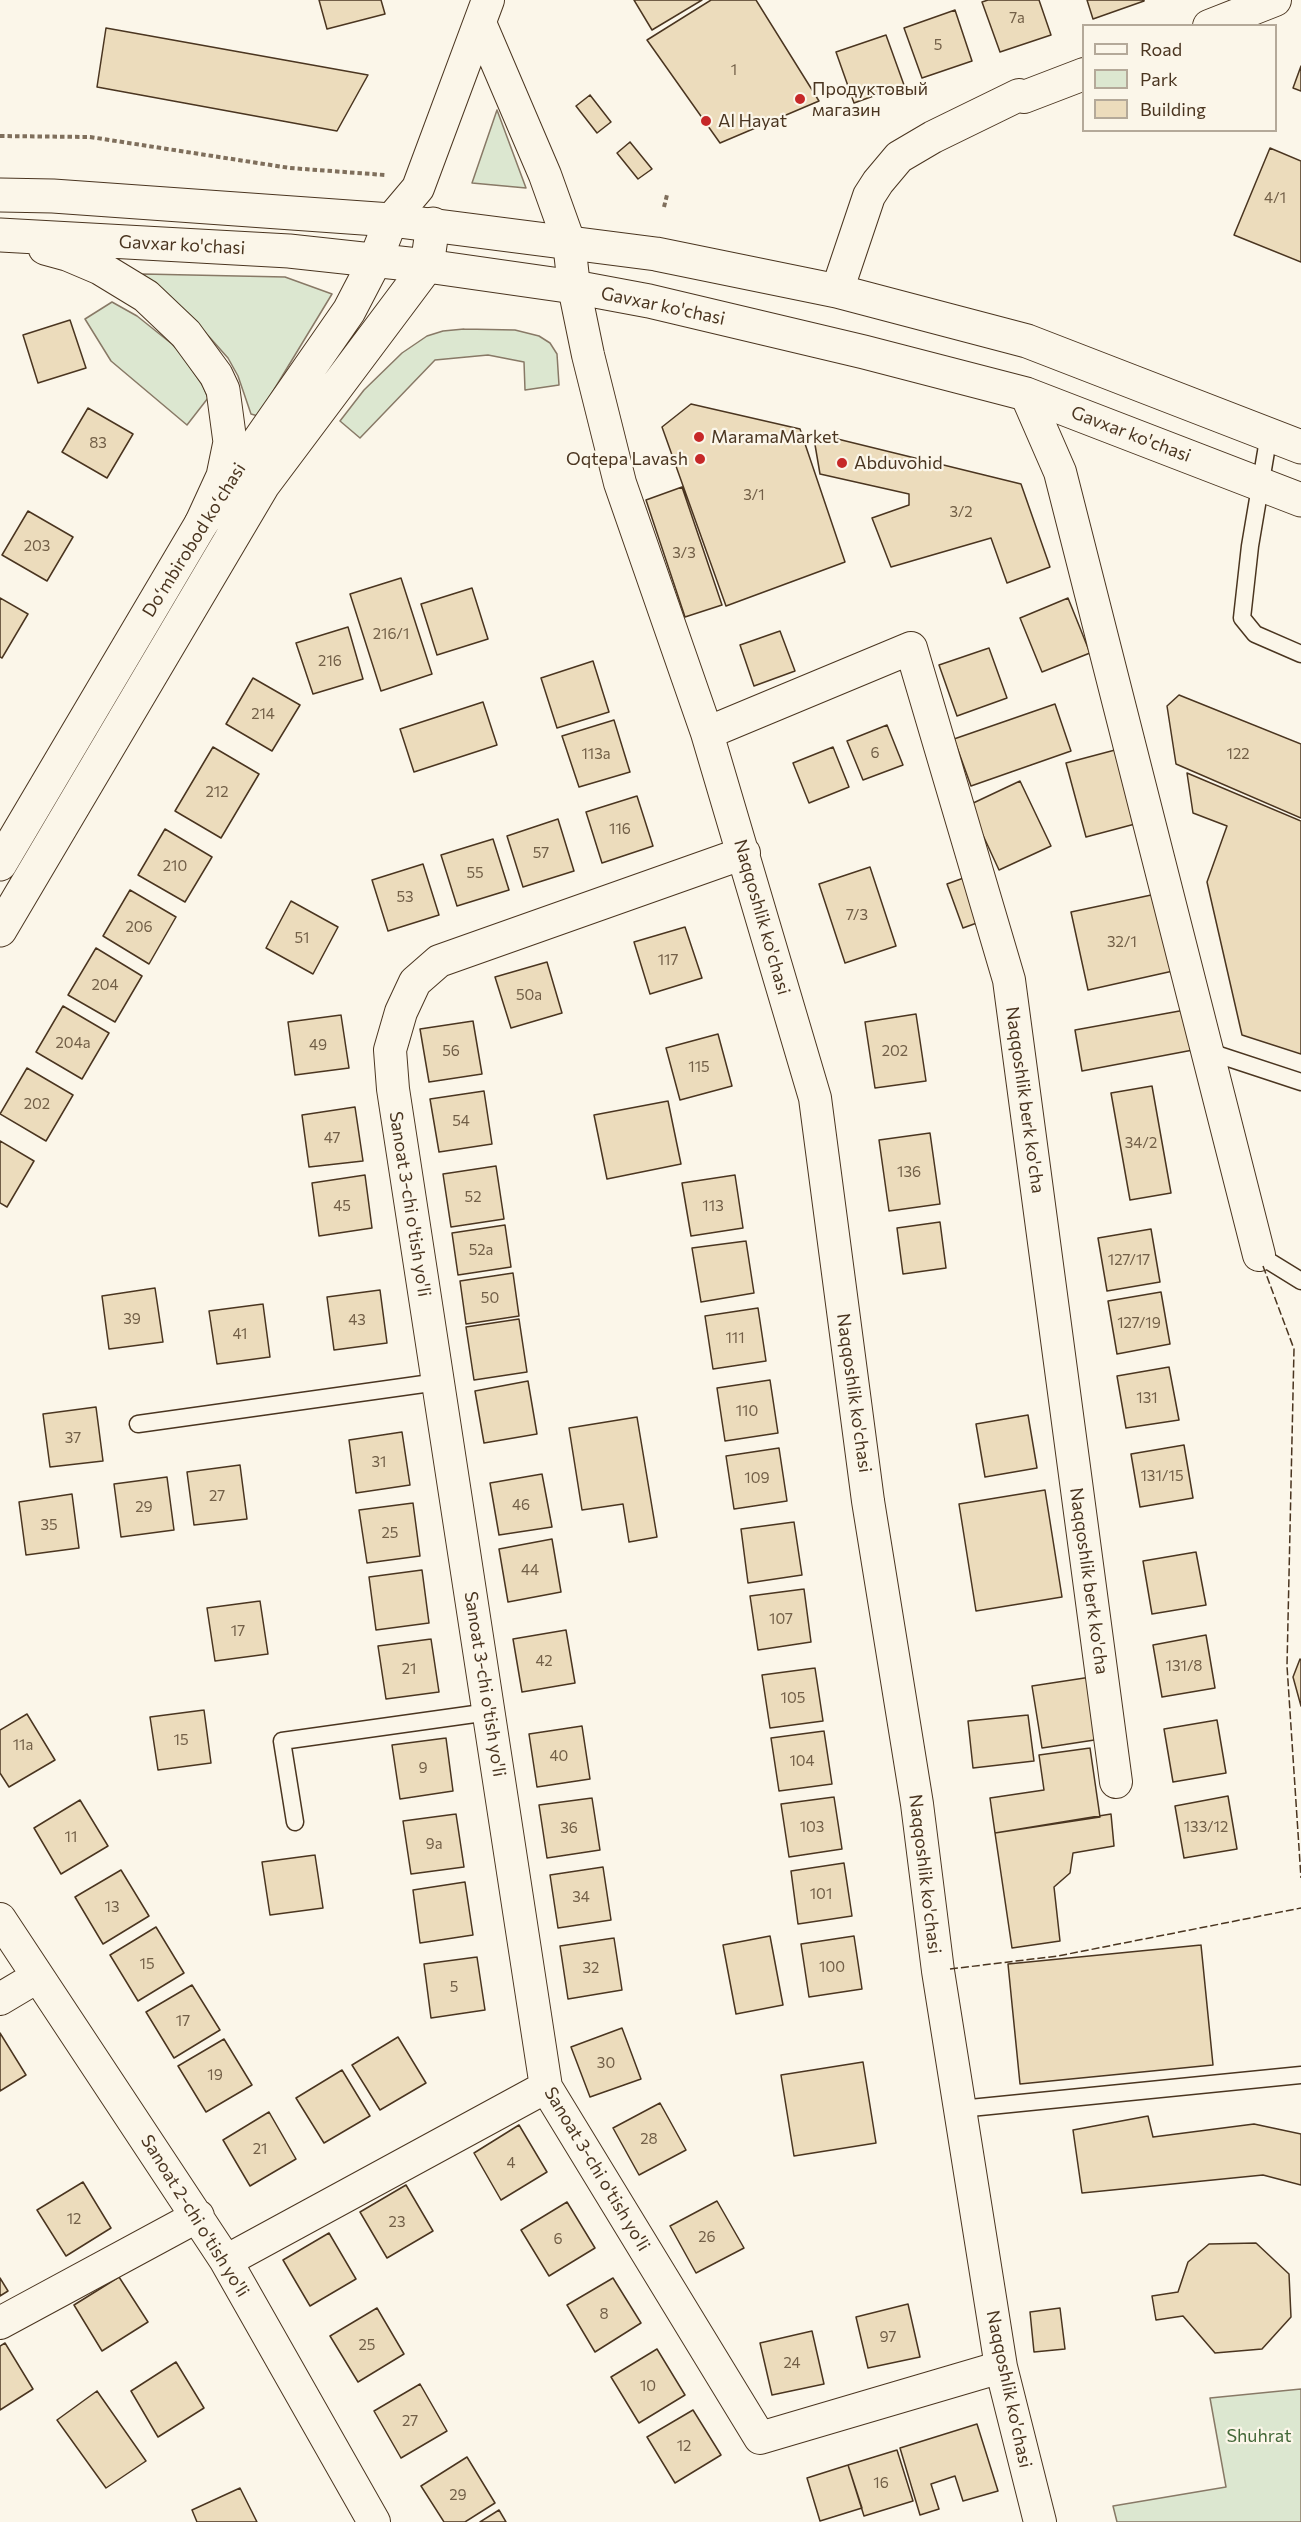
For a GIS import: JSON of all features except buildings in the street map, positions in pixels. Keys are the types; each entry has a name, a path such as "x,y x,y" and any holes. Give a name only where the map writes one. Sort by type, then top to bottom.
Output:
{"main road":[{"path":"0,195 53,196 391,220 656,254 837,291 1027,341 1301,447"},
{"name":"Doʻmbirobod koʻchasi","path":"0,864 201,524 349,310 375,261 391,220"},
{"path":"427,266 433,224"},
{"path":"0,236 67,254 116,276 159,307 186,334 207,361 223,390 230,442 223,476 201,524"},
{"name":"Gavxar ko'chasi","path":"0,236 289,251 427,266 574,287 649,301 841,346 1026,394 1301,500"},
{"name":"Doʻmbirobod koʻchasi","path":"0,930 262,485 427,266"}],"street":[{"path":"1214,24 1275,0"},
{"path":"391,220 420,183 484,11"},
{"name":"Naqqoshlik ko'chasi","path":"484,11 569,242 574,287 588,355 620,483 707,733 815,1098 868,1501 917,1804 938,1971 1000,2367 1040,2522"},
{"path":"837,291 866,204 878,182 899,157 933,136 1019,95 1024,97 1082,74"},
{"path":"420,183 433,224"},
{"path":"1026,394 1060,472 1259,1255"},
{"name":"Naqqoshlik berk ko'cha","path":"707,733 911,648 1009,980 1116,1782"},
{"name":"Sanoat 3-chi o'tish yo'li","path":"744,853 439,961 415,982 401,1012 390,1050 393,1089 546,2087 760,2438 1000,2367"},
{"name":"Sanoat 2-chi o'tish yo'li","path":"0,1919 226,2260 374,2522"},
{"path":"0,1999 37,1977"},
{"path":"226,2260 546,2087"},
{"path":"0,2323 198,2216"}],"lane":[{"path":"1269,435 1250,546 1242,618 1255,634 1301,654"},
{"path":"1207,1050 1301,1082"},
{"path":"1259,1255 1301,1281"},
{"path":"138,1424 438,1382"},
{"path":"295,1822 282,1741 489,1712"},
{"path":"960,2109 1301,2075"}],"path":[{"path":"0,136 90,137 290,168 420,183"},
{"path":"664,207 667,195"}],"green space":[{"path":"497,110 526,188 472,183"},
{"path":"143,274 285,277 332,294 258,416 251,414 238,376 228,358 196,322 143,278"},
{"path":"112,302 137,316 172,344 203,386 208,398 187,425 111,361 85,319"},
{"path":"515,330 539,336 550,343 557,354 559,385 525,390 524,362 488,355 435,360 360,438 340,421 364,390 402,353 427,336 443,331"},
{"name":"Shuhrat","path":"1301,2389 1301,2522 1117,2522 1113,2506 1226,2487 1210,2398"}],"fence":[{"path":"1263,1266 1294,1349 1287,1666 1301,1878"},
{"path":"950,1969 1058,1956 1301,1908"}],"place":[{"name":"Продуктовый магазин","path":"800,99"},
{"name":"Al Hayat","path":"706,121"},
{"name":"MaramaMarket","path":"699,437"},
{"name":"Oqtepa Lavash","path":"700,459"},
{"name":"Abduvohid","path":"842,463"}]}
